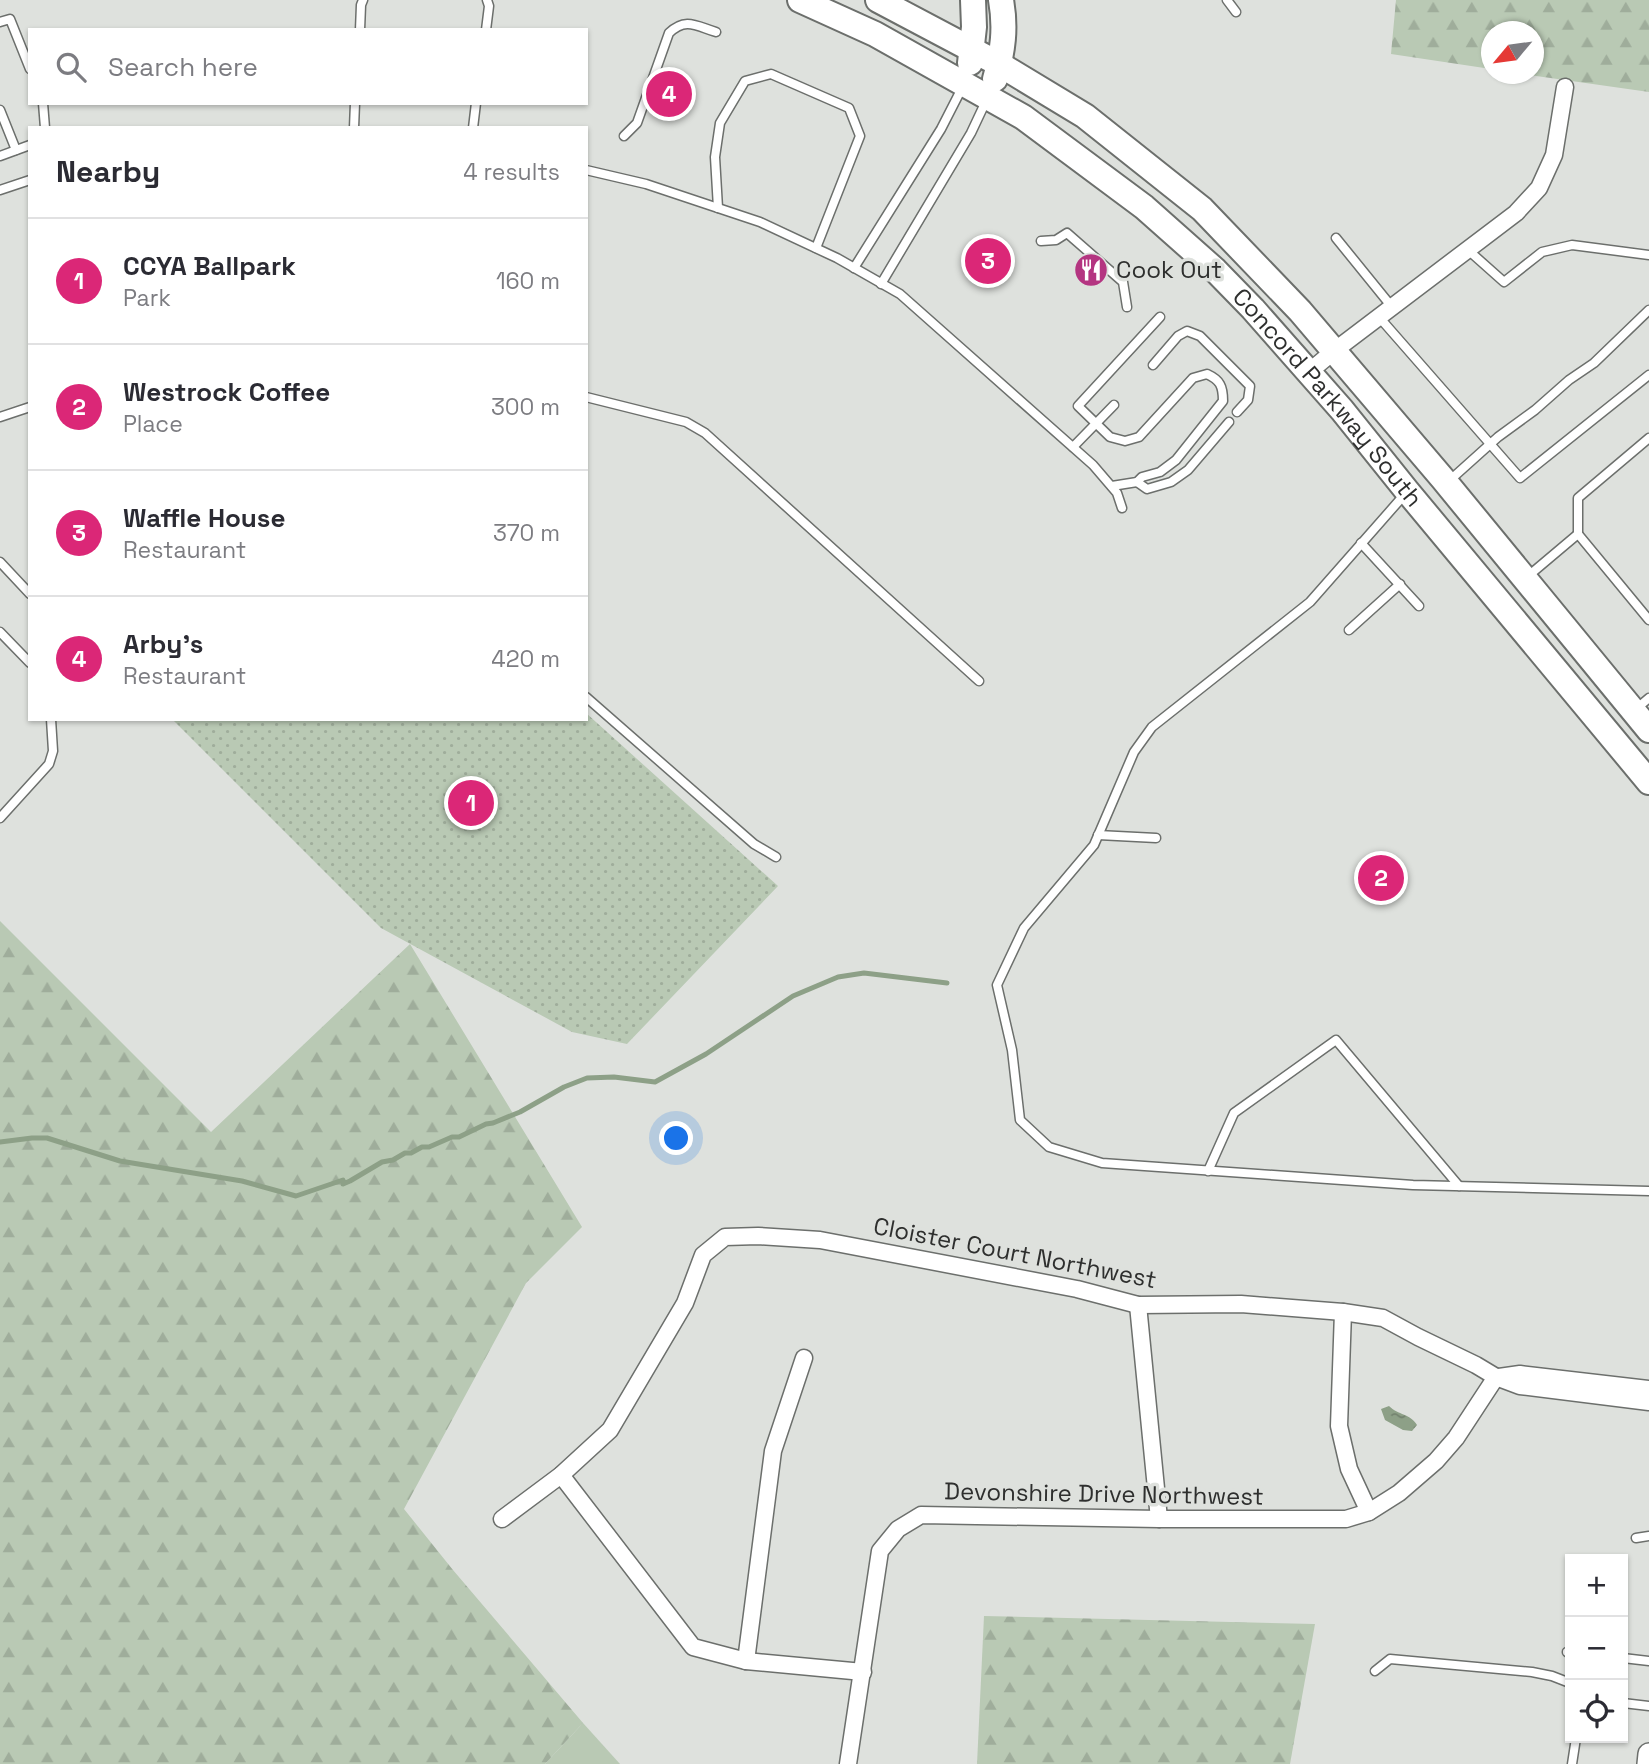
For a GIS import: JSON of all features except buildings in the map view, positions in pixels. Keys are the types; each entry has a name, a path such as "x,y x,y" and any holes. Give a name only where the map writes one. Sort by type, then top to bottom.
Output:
{"main road":[{"name":"Concord Parkway South","path":"800,0 874,34 1023,117 1144,207 1224,279 1342,410 1649,782"},
{"name":"Concord Parkway South","path":"878,0 999,64 1085,116 1202,209 1300,311 1524,579 1644,713"},
{"path":"964,84 972,49 973,0"},
{"path":"988,96 1003,43 1001,0"},
{"path":"1648,1764 1649,1754"}],"street":[{"path":"1309,372 1516,213 1539,188 1554,155 1565,87"},
{"name":"Cloister Court Northwest","path":"502,1519 561,1475 610,1430 685,1303 703,1255 725,1237 758,1236 840,1243 1077,1289 1139,1305 1241,1304 1383,1318 1520,1387 1649,1402"},
{"path":"1139,1305 1159,1519"},
{"path":"1343,1312 1339,1426 1349,1469 1370,1512"},
{"path":"746,1661 773,1451 804,1358"},
{"path":"1496,1377 1520,1374 1649,1389"},
{"name":"Devonshire Drive Northwest","path":"848,1764 880,1551 898,1529 921,1515 1346,1519 1370,1512 1399,1493 1436,1461 1456,1438 1496,1377"},
{"path":"561,1475 693,1647 746,1661 863,1672"}],"lane":[{"path":"360,28 363,0"},
{"path":"486,28 489,6 487,0"},
{"path":"1227,0 1236,12"},
{"path":"0,22 10,19 28,64"},
{"path":"624,136 637,123 669,33 677,25 689,23 716,32"},
{"path":"718,208 715,157 720,123 745,81 771,74 849,108 860,136 816,248"},
{"path":"854,268 941,129 964,84"},
{"path":"881,284 971,133 988,96"},
{"path":"43,105 45,126"},
{"path":"354,126 355,105"},
{"path":"473,126 476,105"},
{"path":"0,110 16,150"},
{"path":"0,156 28,146"},
{"path":"588,170 646,184 760,222 816,248 900,294 1093,466 1117,493 1122,508"},
{"path":"0,190 28,181"},
{"path":"1041,241 1056,240 1067,233 1123,282 1127,307"},
{"path":"1336,238 1385,312 1520,478 1649,375"},
{"path":"1468,250 1504,282 1542,252 1572,245 1649,255"},
{"path":"1446,483 1569,380 1594,363 1649,310"},
{"path":"1112,486 1138,482 1142,477 1160,472 1176,460 1223,401 1223,388 1217,379 1207,374 1193,378 1139,437 1125,441 1110,436 1078,406 1160,317"},
{"path":"1153,365 1178,336 1187,331 1200,336 1250,386 1248,400 1237,412"},
{"path":"588,398 686,422 705,433 979,681"},
{"path":"1073,447 1114,405"},
{"path":"0,417 28,408"},
{"path":"1138,482 1147,489 1171,482 1188,470 1229,422"},
{"path":"1649,438 1578,498 1578,534 1649,620"},
{"path":"1408,491 1310,601 1152,727 1134,752 1094,845 1024,928 998,985 1012,1050 1020,1120 1049,1147 1102,1163 1413,1185 1649,1191"},
{"path":"1524,579 1578,534"},
{"path":"1362,543 1419,606"},
{"path":"0,562 28,592"},
{"path":"1349,630 1400,584"},
{"path":"0,632 28,661"},
{"path":"588,699 754,844 776,857"},
{"path":"0,818 49,764 53,751 51,721"},
{"path":"1098,835 1156,838"},
{"path":"1208,1171 1234,1113 1336,1040 1459,1186"},
{"path":"1636,1538 1649,1536"},
{"path":"1375,1671 1390,1659 1532,1672 1565,1682"},
{"path":"1628,1659 1649,1661"},
{"path":"1628,1704 1649,1706"},
{"path":"1572,1764 1575,1743"}],"green space":[{"path":"1396,0 1649,0 1649,92 1544,77 1544,21 1481,21 1481,68 1391,54"},
{"path":"588,715 778,886 627,1044 572,1032 381,928 174,721 588,721"},
{"path":"0,921 211,1132 410,944 582,1227 526,1283 404,1509 583,1723 545,1764 0,1764"},
{"path":"984,1616 1315,1624 1290,1764 977,1764"},
{"path":"583,1723 620,1764 545,1764"}],"water":[{"path":"1389,1406 1414,1421 1417,1425 1412,1431 1403,1430 1385,1420 1381,1409"}],"waterway":[{"path":"0,1142 47,1138 120,1161 242,1181 296,1196 343,1180 343,1184 382,1162 452,1137 459,1137 520,1112 564,1087 587,1078 614,1077 655,1082 706,1054 793,996 838,977 864,973 947,983"}],"place":[{"name":"Arby's","path":"669,94"},
{"name":"Waffle House","path":"988,261"},
{"name":"Cook Out","path":"1091,270"},
{"name":"CCYA Ballpark","path":"471,803"},
{"name":"Westrock Coffee","path":"1381,878"}]}
